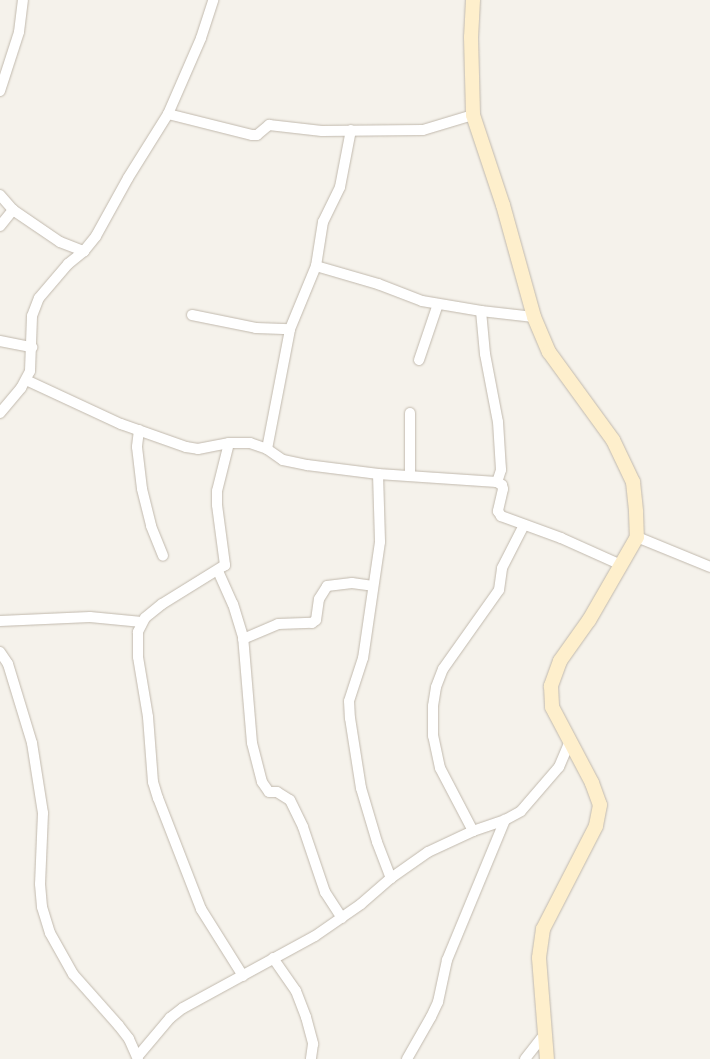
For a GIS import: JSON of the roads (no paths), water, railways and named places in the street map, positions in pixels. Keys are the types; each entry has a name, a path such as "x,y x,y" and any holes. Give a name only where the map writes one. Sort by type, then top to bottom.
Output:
{"main road":[{"path":"473,0 471,38 473,115 503,205 534,317 549,352 613,440 633,482 637,537 589,620 560,662 551,686 552,708 592,783 600,805 596,826 544,929 539,958 547,1059"}],"street":[{"path":"0,91 19,32 23,0"},
{"path":"0,413 26,380 30,371 32,316 39,298 68,264 84,251 96,236 128,178 168,114 201,38 213,0"},
{"path":"168,114 252,135 257,135 269,125 322,131 423,130 473,115"},
{"path":"267,449 290,329 316,266 323,222 340,187 351,130"},
{"path":"0,195 13,210 60,242 84,251"},
{"path":"0,226 13,210"},
{"path":"316,266 378,284 422,301 481,311 534,317"},
{"path":"419,360 438,304"},
{"path":"481,311 485,354 498,422 501,470 496,482"},
{"path":"192,315 256,328 290,329"},
{"path":"0,341 32,347"},
{"path":"26,380 139,430 186,447 198,449 229,443 250,443 267,449 284,460 378,474 496,482 502,485 503,489 498,511 500,516 561,538 621,565"},
{"path":"410,413 410,476"},
{"path":"139,430 137,446 142,489 151,526 163,556"},
{"path":"229,443 217,491 219,524 226,562 223,568 162,604 142,622 138,632 138,657 148,717 153,782 167,826 202,909 243,976"},
{"path":"378,474 380,542 372,586 363,658 349,701 361,788 377,842 391,878"},
{"path":"473,831 440,768 433,736 432,706 436,687 443,669 499,590 502,568 524,525"},
{"path":"637,537 710,567"},
{"path":"218,571 233,604 243,639 252,744 262,782 269,792 276,792 290,800 303,827 325,892 342,918"},
{"path":"243,639 278,624 312,623 316,620 319,599 327,586 352,583 372,586"},
{"path":"0,621 90,617 142,622"},
{"path":"0,652 8,664 32,743 43,813 40,884 42,908 50,933 73,974 119,1026 129,1039 138,1058 170,1018 182,1008 315,936 361,904 391,878 428,852 473,831 505,820 521,811 538,794 559,767 569,743"},
{"path":"406,1059 432,1017 438,1002 447,960 505,820"},
{"path":"273,958 296,991 313,1044 311,1059"},
{"path":"525,1059 546,1032"}]}
